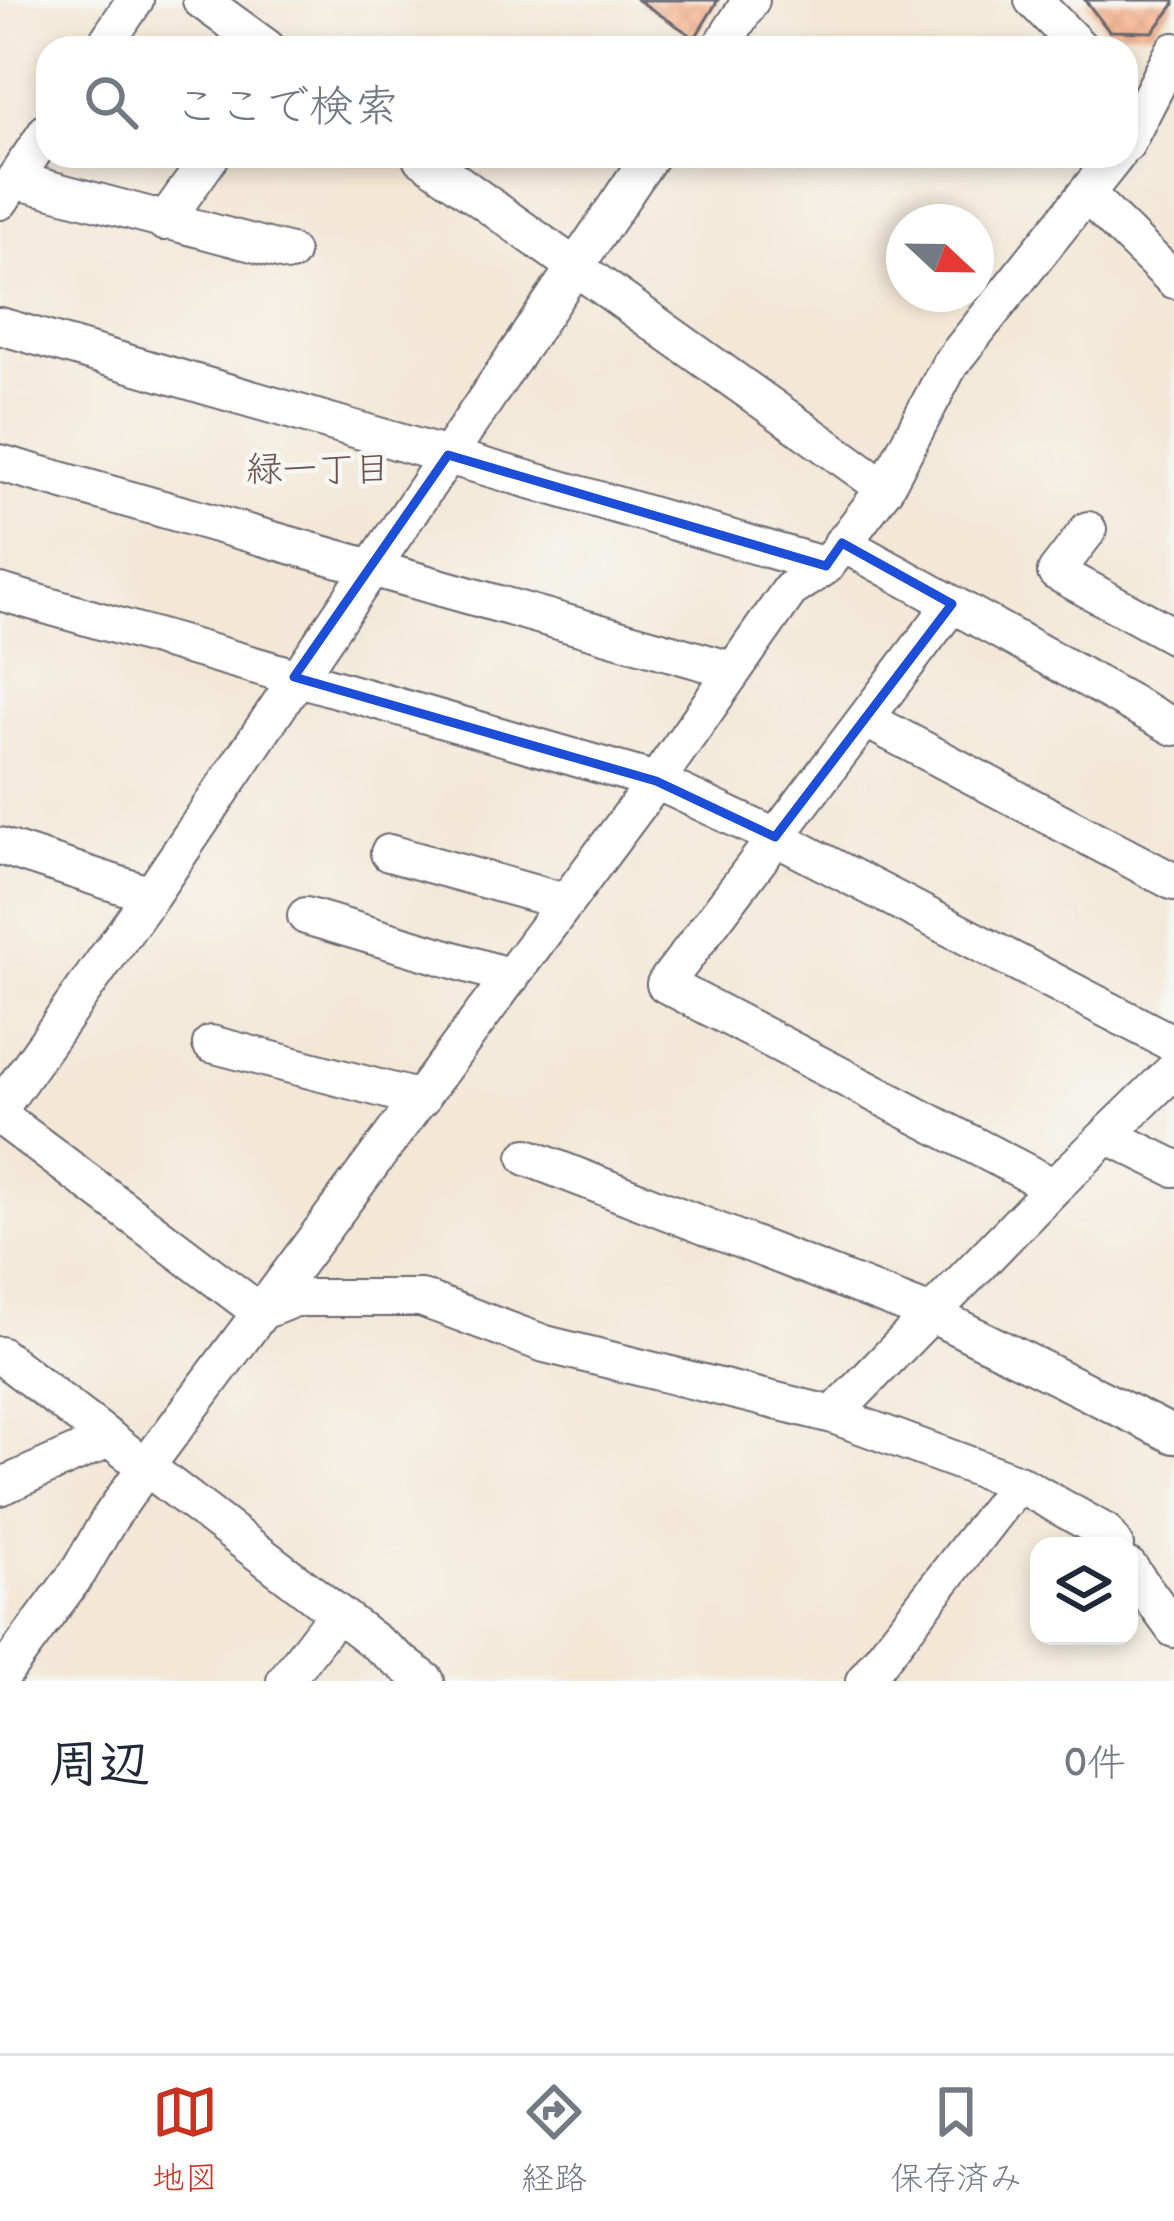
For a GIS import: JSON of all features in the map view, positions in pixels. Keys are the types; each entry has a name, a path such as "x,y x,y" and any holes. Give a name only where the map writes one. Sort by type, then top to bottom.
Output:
{"street":[{"path":"111,36 135,0"},
{"path":"201,0 250,36"},
{"path":"728,36 751,0"},
{"path":"1033,0 1068,36"},
{"path":"1149,100 1174,51"},
{"path":"36,148 7,191 290,253"},
{"path":"164,222 202,168"},
{"path":"437,168 884,488"},
{"path":"260,1312 0,1113 642,168"},
{"path":"0,1678 79,1571 145,1468 656,781 790,590 834,555 884,488 950,364 1107,168"},
{"path":"1086,194 1174,280"},
{"path":"0,326 448,454 834,555 952,604 1174,727"},
{"path":"0,463 732,670"},
{"path":"1088,530 1056,572 1174,636"},
{"path":"0,592 656,781 775,837 1174,1044"},
{"path":"952,604 665,984 1054,1187"},
{"path":"865,718 1174,882"},
{"path":"0,846 151,895"},
{"path":"389,853 565,902"},
{"path":"306,916 511,977"},
{"path":"212,1044 421,1099"},
{"path":"833,1415 1174,1070"},
{"path":"1107,1135 1174,1168"},
{"path":"527,1157 931,1314 1174,1435"},
{"path":"260,1312 295,1298 421,1298 545,1344 833,1415 1018,1483 1108,1537"},
{"path":"0,1355 426,1681"},
{"path":"0,1487 106,1440"},
{"path":"864,1681 1018,1483"},
{"path":"1138,1580 1174,1630"},
{"path":"285,1681 336,1614"}],"highlighted area":[{"path":"448,455 826,566 842,543 952,604 775,837 656,781 294,677"}],"building":[{"path":"638,0 718,0 692,36"},
{"path":"1085,0 1174,0 1174,5 1153,32 1109,31"}],"district":[{"name":"緑一丁目","path":"318,470"}]}
